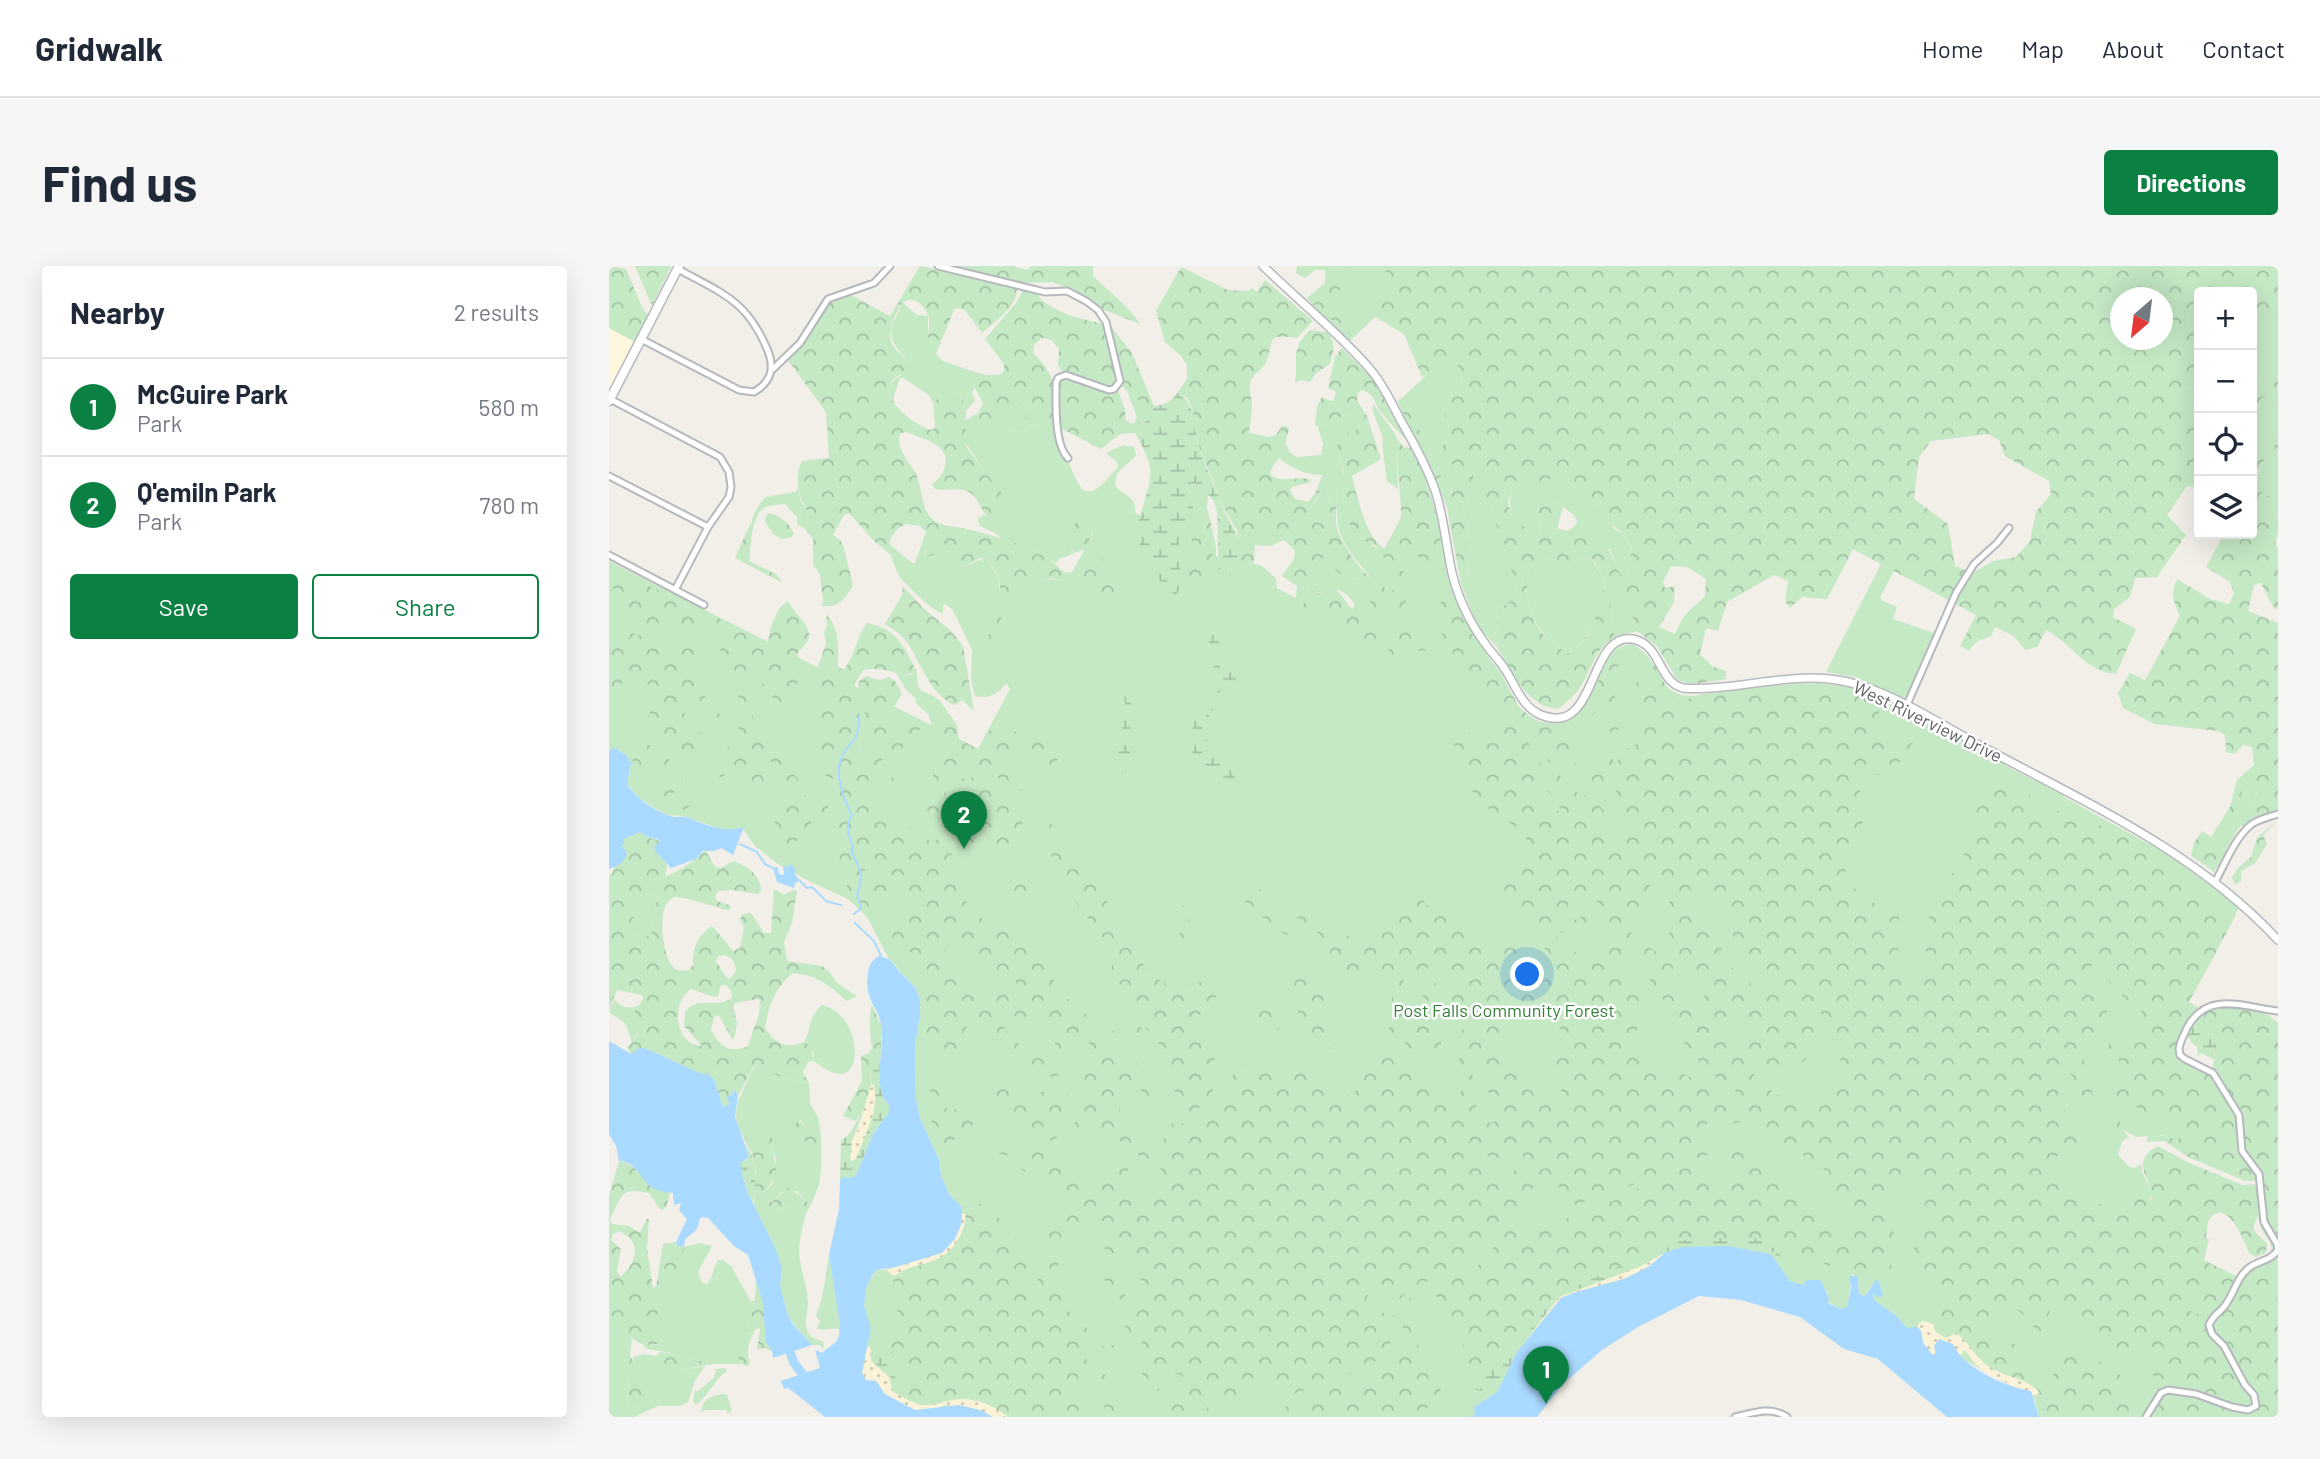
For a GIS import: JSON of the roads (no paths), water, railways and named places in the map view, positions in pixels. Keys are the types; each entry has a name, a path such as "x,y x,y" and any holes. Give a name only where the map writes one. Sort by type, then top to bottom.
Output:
{"main road":[{"path":"610,400 679,267"}],"street":[{"path":"641,339 739,390 754,392 800,343 828,299 874,283 890,266"},
{"path":"938,266 1045,292 1067,291 1098,310 1110,332 1120,381 1114,389 1109,390 1066,375 1058,378 1058,441 1062,452 1068,458"},
{"name":"West Riverview Drive","path":"1263,266 1377,377 1435,491 1453,575 1468,616 1530,709 1548,717 1568,715 1576,709 1587,692 1604,656 1618,642 1629,639 1642,642 1651,649 1671,682 1683,688 1818,678 1865,687 2146,834 2239,901 2278,940"},
{"path":"679,267 746,310 762,336 773,369"},
{"path":"610,400 720,457 726,464 730,479 729,497 708,527 675,590"},
{"path":"609,475 708,527"},
{"path":"1906,707 1956,593 1975,564 1997,544 2009,528"},
{"path":"609,555 704,605"},
{"path":"2215,882 2241,835 2249,826 2258,820 2278,814"},
{"path":"2146,1417 2161,1393 2168,1390 2196,1394 2232,1408 2252,1410 2256,1406 2254,1395 2242,1380 2224,1346 2212,1334 2209,1325 2224,1307 2243,1273 2255,1264 2271,1258 2278,1250 2277,1244 2264,1222 2259,1174 2242,1151 2239,1115 2213,1073 2185,1059 2180,1055 2179,1049 2192,1018 2203,1008 2226,1004 2278,1012"},
{"path":"1735,1417 1767,1410 1780,1412 1787,1417"}],"water":[{"path":"613,747 626,755 631,763 627,784 640,799 652,807 670,816 686,817 715,827 744,827 733,855 721,848 703,851 696,859 671,868 655,851 654,848 660,840 640,832 624,839 622,846 626,856 620,864 609,869 609,752"},
{"path":"790,864 796,870 794,872 799,881 794,888 777,882 773,868 778,867 779,874 784,875 783,866 787,869"},
{"path":"879,956 889,959 915,987 920,1000 915,1046 916,1099 920,1118 939,1160 941,1175 949,1194 962,1207 962,1217 955,1239 942,1253 877,1270 873,1274 866,1288 864,1306 871,1328 862,1373 866,1380 876,1381 885,1394 915,1410 959,1405 980,1410 993,1417 825,1417 791,1390 784,1389 781,1381 820,1368 815,1350 822,1353 835,1343 838,1337 840,1325 829,1255 839,1209 840,1180 856,1175 873,1134 889,1112 879,1077 881,1025 869,996 867,982 870,965"},
{"path":"609,1041 631,1054 639,1048 645,1048 709,1075 714,1079 725,1107 729,1104 727,1097 735,1089 738,1096 735,1117 749,1156 740,1164 747,1191 782,1268 780,1285 787,1313 792,1323 812,1345 773,1358 766,1342 763,1303 748,1255 734,1246 708,1218 702,1217 696,1229 685,1240 684,1247 678,1246 676,1242 687,1219 679,1210 681,1203 674,1205 673,1193 653,1188 633,1166 619,1161 616,1146 609,1134"},
{"path":"1728,1246 1771,1254 1790,1281 1803,1285 1807,1280 1821,1280 1829,1298 1828,1303 1841,1309 1847,1307 1851,1287 1849,1277 1856,1275 1859,1294 1865,1296 1878,1280 1883,1294 1877,1297 1873,1293 1874,1300 1898,1317 1907,1328 1917,1327 1921,1331 1923,1343 1932,1354 1936,1355 1934,1346 1939,1339 1953,1344 1966,1361 1986,1375 2031,1391 2039,1417 1947,1417 1878,1359 1844,1349 1800,1317 1741,1300 1699,1296 1638,1327 1602,1350 1563,1384 1537,1417 1469,1417 1475,1415 1474,1407 1497,1392 1517,1352 1561,1298 1624,1279 1648,1267 1666,1252 1683,1247"}],"waterway":[{"path":"854,914 861,908 857,895 860,873 851,851 853,847 848,827 852,815 841,790 839,769 842,755 855,739 859,716"},
{"path":"740,844 757,852 765,864 773,868"},
{"path":"799,880 807,888 812,887 826,901 841,905"},
{"path":"855,923 874,941 881,956"},
{"path":"786,1341 794,1363 808,1381"}],"place":[{"name":"Q'emiln Park","path":"964,849"},
{"name":"McGuire Park","path":"1546,1404"}],"park label":[{"name":"Post Falls Community Forest","path":"1504,1010"}]}
